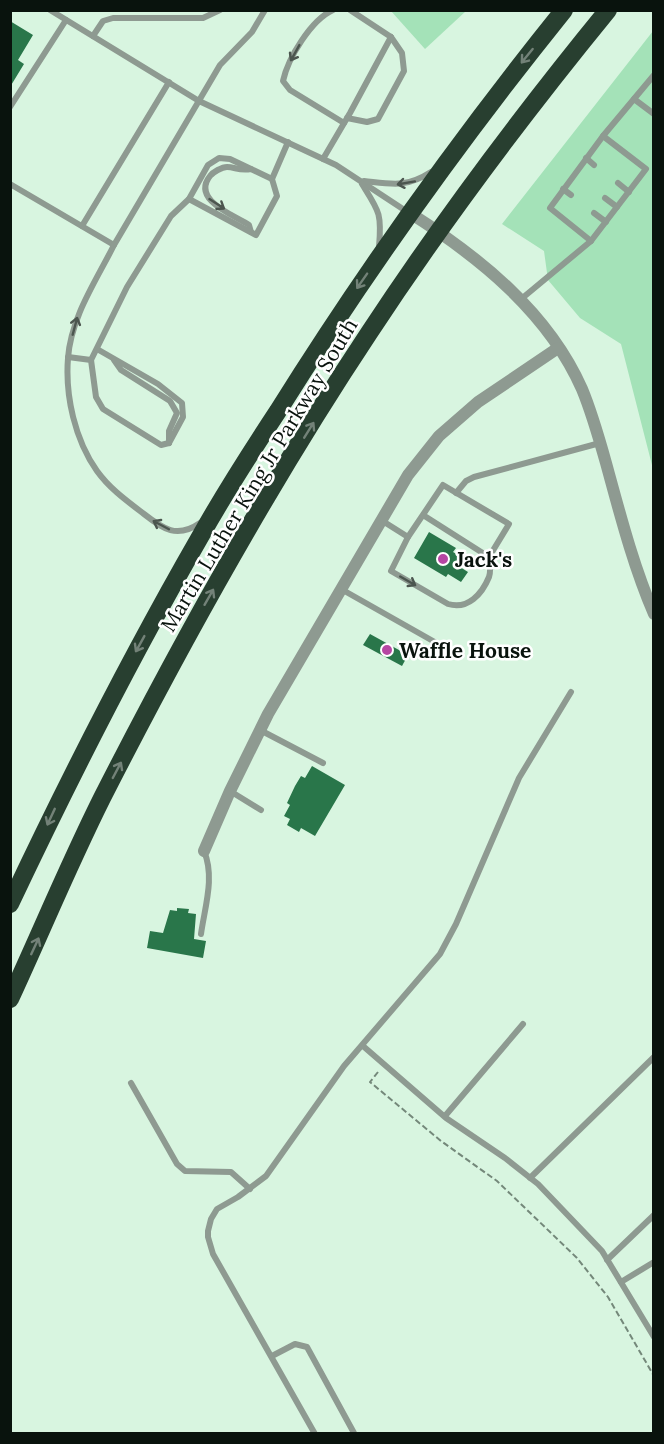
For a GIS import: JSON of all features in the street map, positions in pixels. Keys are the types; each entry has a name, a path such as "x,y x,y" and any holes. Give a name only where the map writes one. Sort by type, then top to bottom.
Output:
{"highway":[{"name":"Martin Luther King Jr Parkway South","path":"10,904 98,722 213,514 313,356 410,213 446,162 564,10"},
{"name":"Martin Luther King Jr Parkway South","path":"10,999 101,801 194,624 272,490 368,334 439,232 517,125 608,10"}],"street":[{"path":"410,213 439,232 502,282 541,322 558,348 582,388 639,580 654,614"},
{"path":"204,851 260,730 408,475 439,436 478,402 558,348"}],"lane":[{"path":"50,10 199,101 323,159 410,213"},
{"path":"213,514 181,532 163,529 114,491 96,470 79,437 68,394 68,357 76,319 114,245 220,65 252,32 265,10"},
{"path":"333,10 326,14 303,39 285,70 283,81 290,90 346,120 367,122 378,119 404,71 404,62 402,53 391,37 350,10"},
{"path":"93,36 104,21 113,18 203,18 217,11"},
{"path":"10,107 66,20"},
{"path":"323,159 364,93 391,37"},
{"path":"375,68 381,72"},
{"path":"591,241 549,208 603,136 654,75"},
{"path":"391,79 398,83"},
{"path":"82,226 169,82"},
{"path":"384,91 390,96"},
{"path":"634,99 654,114"},
{"path":"376,102 384,107"},
{"path":"520,300 591,241 646,169 603,136"},
{"path":"189,199 256,235 277,196 272,179 288,142"},
{"path":"97,349 113,358 121,370 174,405 177,413 169,431 169,443 161,445 103,409 96,397 91,360 127,287 171,216 189,199 208,165 219,158 230,159 272,179"},
{"path":"586,158 594,165"},
{"path":"360,181 399,185 417,181 446,162"},
{"path":"251,169 241,171 227,167 218,170 210,177 205,189 207,198 213,204 249,225 252,232"},
{"path":"574,175 581,180"},
{"path":"360,181 379,212 381,228 378,259"},
{"path":"618,183 629,192"},
{"path":"10,184 114,245"},
{"path":"563,189 571,195"},
{"path":"604,198 617,207"},
{"path":"594,213 606,222"},
{"path":"68,357 91,360"},
{"path":"456,493 466,481 474,477 600,443"},
{"path":"443,485 509,524 489,557 489,578 468,604 453,606 391,571 408,537 423,515 443,485"},
{"path":"423,515 489,557"},
{"path":"381,520 408,537"},
{"path":"340,589 440,645"},
{"path":"315,1434 213,1254 208,1237 211,1219 217,1209 250,1189 266,1176 344,1066 440,954 456,924 519,778 571,692"},
{"path":"260,730 323,763"},
{"path":"230,791 261,810"},
{"path":"201,934 210,876 209,862 204,851"},
{"path":"445,1116 523,1024"},
{"path":"363,1046 445,1116 530,1178 602,1251 654,1337"},
{"path":"530,1178 654,1057"},
{"path":"131,1083 177,1164 185,1171 231,1172 250,1189"},
{"path":"607,1260 654,1215"},
{"path":"621,1282 654,1262"},
{"path":"272,1356 295,1344 307,1347 353,1434"}],"path":[{"path":"384,1064 370,1082 441,1141 497,1181 577,1258 608,1297 654,1376"}],"green space":[{"path":"391,11 466,11 425,49"},
{"path":"653,31 653,469 621,344 580,318 548,280 544,251 502,224"}],"building":[{"path":"10,21 33,35 18,60 24,64 10,87"},
{"path":"429,532 456,548 453,552 465,559 460,567 468,572 461,582 448,574 446,577 414,558"},
{"path":"370,634 408,655 402,666 363,645"},
{"path":"312,766 345,785 315,836 301,828 299,832 287,825 290,819 284,816 290,805 287,803 295,786 301,776 305,778"},
{"path":"177,908 189,909 188,913 196,914 194,939 206,941 203,958 147,948 150,931 163,933 170,910 177,911"}],"place":[{"name":"Jack's","path":"443,559"},
{"name":"Waffle House","path":"387,650"}]}
